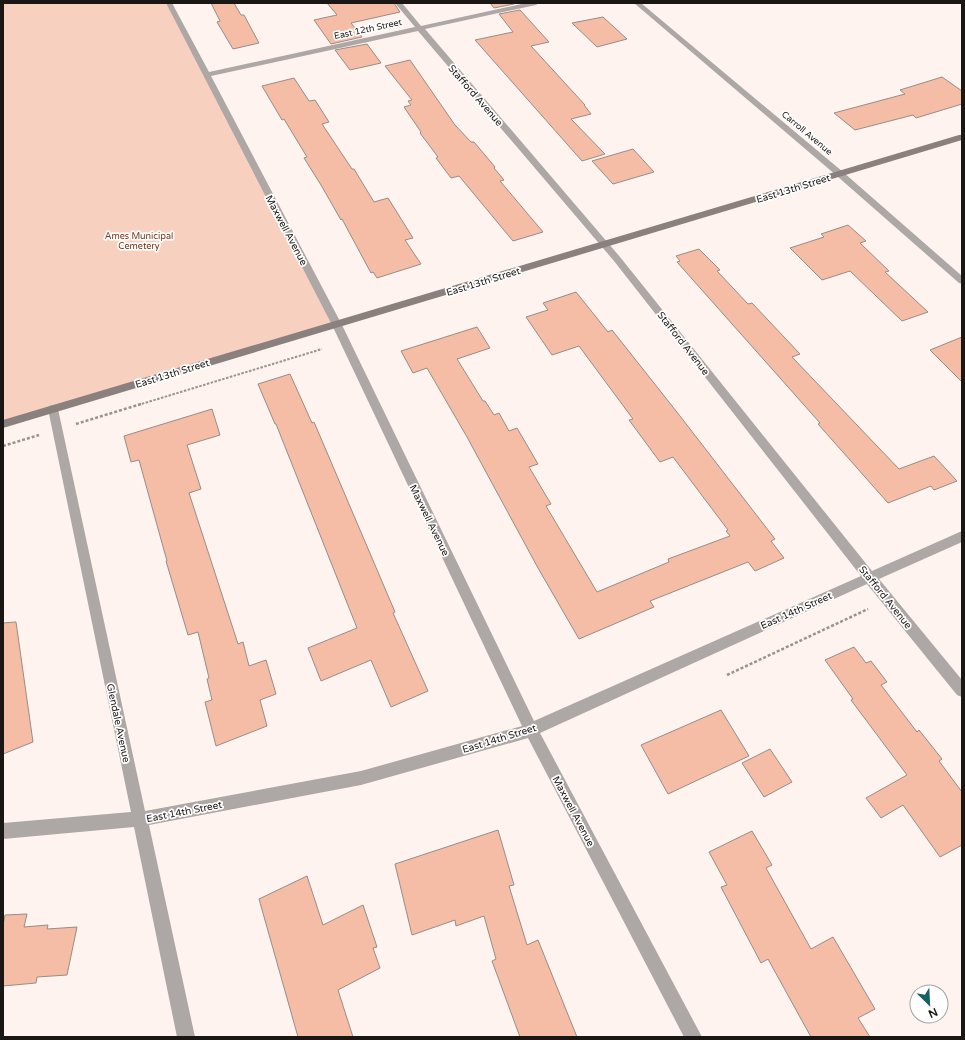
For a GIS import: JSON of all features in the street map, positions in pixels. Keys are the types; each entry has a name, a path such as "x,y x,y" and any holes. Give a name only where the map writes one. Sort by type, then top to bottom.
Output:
{"main road":[{"name":"East 13th Street","path":"3,424 962,137"}],"street":[{"name":"Maxwell Avenue","path":"169,3 337,325 531,730 693,1037"},
{"name":"Stafford Avenue","path":"398,3 604,244 962,690"},
{"name":"East 12th Street","path":"206,75 536,3"},
{"name":"Carroll Avenue","path":"637,3 840,174 962,281"},
{"name":"Glendale Avenue","path":"53,409 186,1037"},
{"name":"East 14th Street","path":"3,831 140,819 360,778 531,730 962,536"}],"path":[{"path":"84,421 320,350"},
{"path":"3,446 36,436"},
{"path":"727,675 868,609"}],"green space":[{"name":"Ames Municipal Cemetery","path":"3,3 169,3 337,325 3,424"}],"building":[{"path":"211,3 234,3 241,15 244,15 259,43 233,49 217,22 220,21"},
{"path":"327,3 394,3 400,12 351,23 362,37 331,44 314,20 337,15"},
{"path":"490,3 513,3 514,4 494,8"},
{"path":"520,10 549,42 531,46 585,105 591,114 571,119 605,154 582,161 475,40 513,32 499,14"},
{"path":"603,17 627,39 597,47 572,23"},
{"path":"367,44 381,63 350,70 335,50"},
{"path":"410,60 455,125 471,142 474,142 495,167 494,168 504,180 500,181 543,232 513,241 459,176 451,178 436,158 438,157 420,133 421,132 404,107 411,105 408,101 412,100 385,66"},
{"path":"942,77 962,91 962,104 916,118 913,115 855,130 834,113 905,94 900,90"},
{"path":"294,78 309,101 315,100 329,122 322,124 352,169 354,169 374,202 388,198 413,238 405,240 421,264 377,278 373,272 371,273 342,219 341,220 304,158 307,157 284,119 282,120 262,86"},
{"path":"633,149 654,172 613,184 592,161"},
{"path":"848,225 866,241 860,243 889,271 885,272 928,312 902,321 850,271 822,280 790,248 824,237 821,234"},
{"path":"699,249 720,270 717,271 748,304 752,303 800,354 792,357 899,469 934,456 957,481 934,490 931,486 888,503 818,424 820,423 677,262 680,261 676,256"},
{"path":"576,292 608,332 612,330 680,416 775,539 771,541 784,558 755,571 748,562 650,601 654,607 579,639 427,368 413,373 401,351 477,327 490,348 457,359 483,401 485,401 494,415 499,413 509,431 517,428 538,464 529,467 551,504 546,506 597,592 669,562 668,559 730,536 726,531 728,530 673,457 660,462 629,420 633,419 579,346 552,355 526,317 548,310 543,303"},
{"path":"962,337 962,382 930,350"},
{"path":"290,374 312,423 314,422 395,612 393,613 428,691 391,707 371,660 321,681 308,648 357,628 276,424 258,384"},
{"path":"212,409 220,435 187,445 201,489 189,493 238,644 243,642 249,666 266,660 276,694 260,700 267,726 216,746 205,702 212,700 207,679 209,678 198,632 188,635 166,561 139,460 131,462 124,436"},
{"path":"16,622 33,742 3,754 3,623"},
{"path":"854,647 866,663 871,661 887,682 881,685 917,732 919,730 942,759 939,761 962,792 962,845 940,857 903,805 881,818 866,798 907,775 851,700 853,699 825,660"},
{"path":"721,710 749,756 668,794 641,745"},
{"path":"770,749 792,782 764,797 742,763"},
{"path":"498,830 514,885 509,886 527,945 538,940 577,1037 520,1037 492,961 496,959 484,916 456,926 455,920 412,935 395,864"},
{"path":"752,831 772,865 766,868 811,949 833,937 875,1009 858,1018 870,1037 811,1037 768,959 761,963 721,887 727,885 709,852"},
{"path":"307,876 323,925 363,905 377,947 373,948 380,968 338,990 353,1037 298,1037 259,899"},
{"path":"27,914 24,927 48,925 47,929 77,927 67,975 37,977 36,983 3,986 3,925 5,915"}]}
